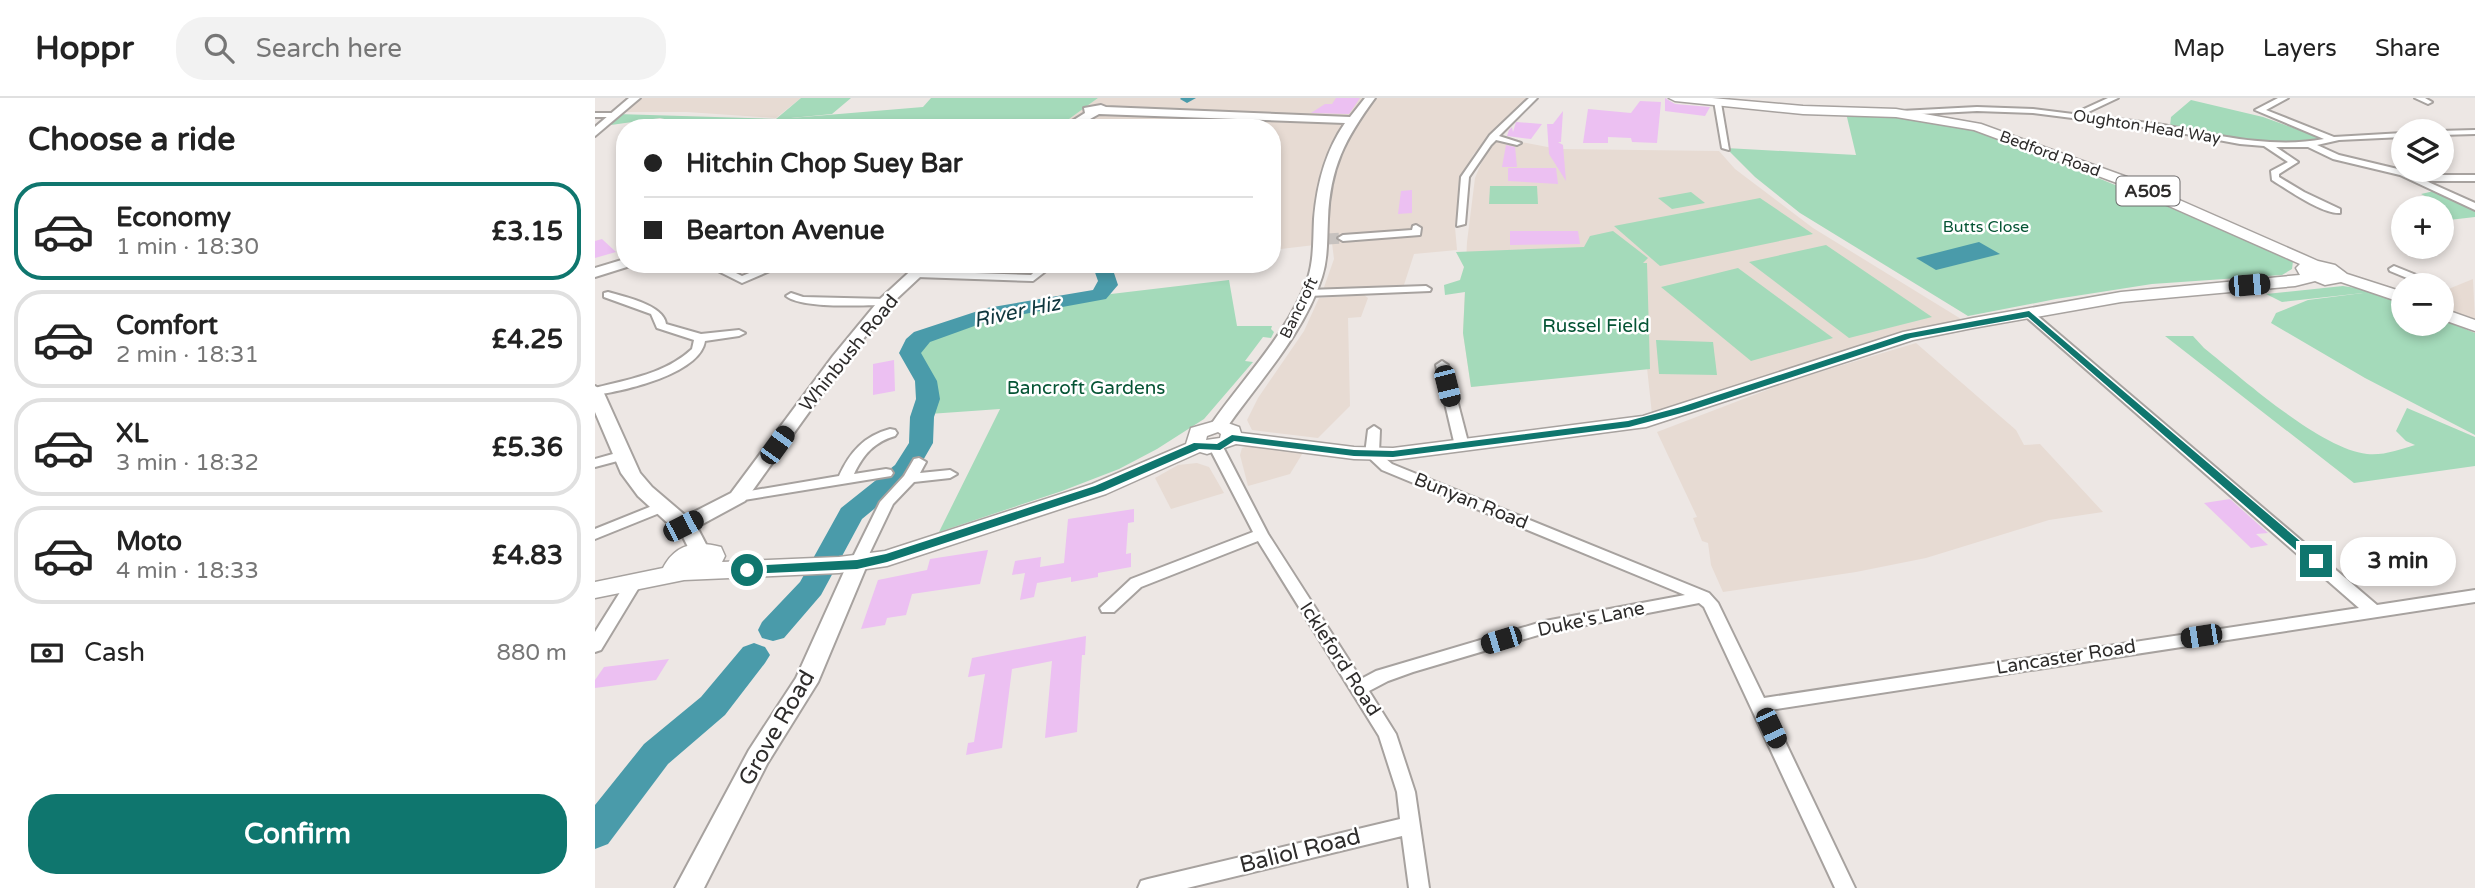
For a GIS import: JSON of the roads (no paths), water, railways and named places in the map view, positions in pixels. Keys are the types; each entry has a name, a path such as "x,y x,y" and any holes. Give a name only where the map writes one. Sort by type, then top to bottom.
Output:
{"main road":[{"name":"Bedford Road","path":"1675,98 1717,103 1898,105 1940,119 1977,127 2122,180 2314,271"},
{"name":"A505","path":"1898,105 1936,111 1977,127"},
{"path":"1372,454 1462,446 1646,421 1909,336 2121,297 2295,281 2314,271 2331,280 2340,277 2391,293"},
{"path":"2454,318 2475,326"},
{"path":"595,590 698,563 747,570 857,565 948,539 1099,489 1216,439"},
{"name":"Bunyan Road","path":"1216,439 1372,454"}],"street":[{"path":"595,133 635,98"},
{"path":"1080,119 1103,98"},
{"path":"1076,119 1114,98"},
{"name":"Bancroft","path":"1216,439 1281,345 1314,282 1325,239 1321,222 1328,163 1352,120 1370,98"},
{"path":"1460,224 1465,177 1493,138 1533,98"},
{"path":"2076,116 2114,98"},
{"path":"2284,98 2259,110 2333,139"},
{"path":"2419,98 2428,102"},
{"path":"1995,109 2012,99"},
{"path":"1717,103 1726,148"},
{"name":"Oughton Head Way","path":"1936,111 1995,109 2076,116 2266,144 2313,145"},
{"path":"1093,110 1352,120"},
{"path":"595,115 613,115"},
{"path":"2454,133 2475,132"},
{"path":"2313,145 2333,139 2391,136"},
{"path":"1493,138 1517,143"},
{"path":"2266,144 2294,162 2274,173 2275,178 2337,211"},
{"path":"2313,145 2336,157 2391,172"},
{"path":"2454,178 2475,178"},
{"path":"2424,182 2475,206"},
{"path":"1343,238 1417,233 1416,228"},
{"path":"595,273 616,266"},
{"path":"2394,269 2404,273"},
{"path":"728,273 742,280 759,273"},
{"name":"Whinbush Road","path":"683,526 738,496 839,359 885,302 918,273"},
{"path":"972,273 1034,278 1040,273"},
{"path":"1308,293 1426,289"},
{"path":"608,295 655,312 660,318 661,326 666,329 700,338 739,333"},
{"path":"791,296 801,300 885,302"},
{"path":"2029,314 2373,611"},
{"path":"698,563 695,537 637,482 620,456 595,391 663,372 685,362 698,350 700,338"},
{"path":"1442,365 1462,446"},
{"path":"1372,454 1374,430"},
{"path":"844,481 857,453 876,436 890,433"},
{"name":"Ickleford Road","path":"1216,439 1261,534 1360,688 1395,753 1406,792 1419,888"},
{"name":"Bunyan Road","path":"1372,454 1390,468 1703,597"},
{"path":"595,463 620,456"},
{"path":"857,565 887,502 910,478 919,462"},
{"path":"738,496 886,473"},
{"path":"910,478 950,474"},
{"path":"595,534 661,507"},
{"path":"1108,608 1136,583 1261,534"},
{"name":"Grove Road","path":"689,888 758,757 806,682 857,565"},
{"path":"595,646 630,589 632,581"},
{"name":"Lancaster Road","path":"1760,705 2475,596"},
{"path":"1703,597 1716,613 1845,888"},
{"name":"Duke's Lane","path":"1360,688 1382,676 1409,667 1545,627 1703,597"},
{"name":"Baliol Road","path":"1148,888 1411,825"}],"water":[{"path":"1979,242 2000,254 1936,270 1916,258"}],"waterway":[{"name":"River Hiz","path":"773,630 811,588 851,514 905,470 921,443 922,417 928,399 926,381 910,353 914,344 922,337 987,314 1099,295 1108,285 1105,273"},
{"name":"River Hiz","path":"595,833 656,754 713,706 754,655"}],"tunnel":[{"path":"1328,239 1343,238"}],"park label":[{"name":"Butts Close","path":"1986,227"},
{"name":"Russel Field","path":"1596,326"},
{"name":"Bancroft Gardens","path":"1086,388"}]}
